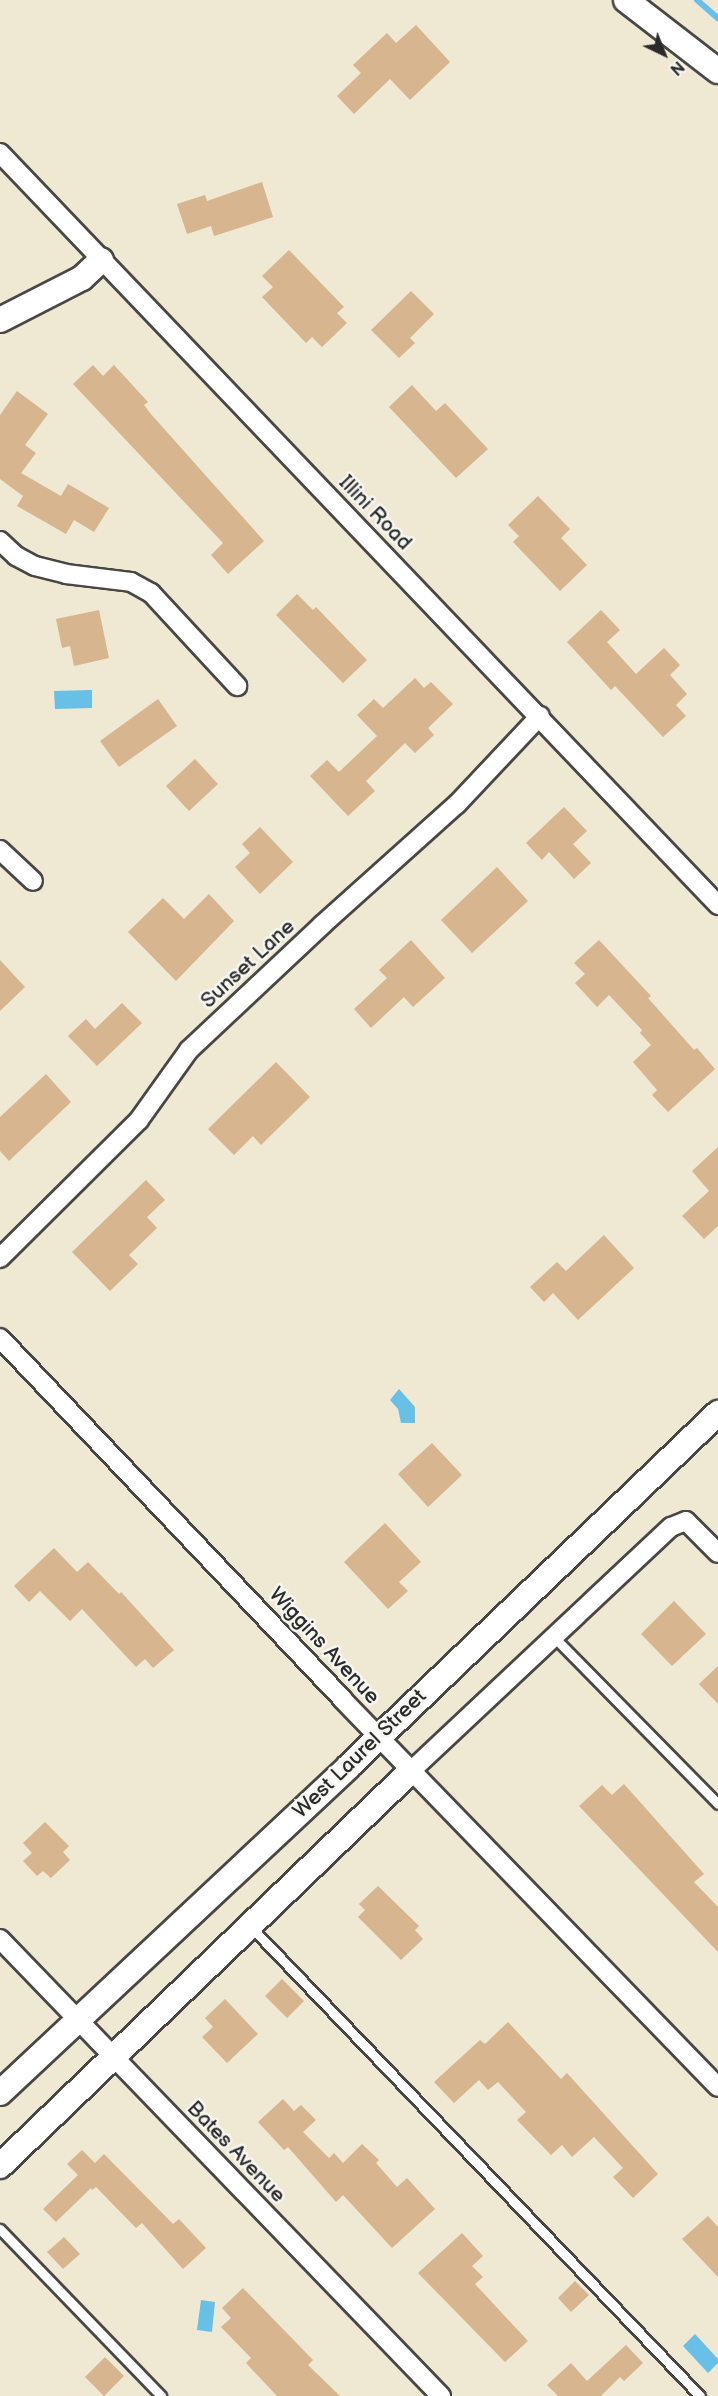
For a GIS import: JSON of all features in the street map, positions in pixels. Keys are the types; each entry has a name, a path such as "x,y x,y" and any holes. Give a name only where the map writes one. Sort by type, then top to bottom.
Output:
{"street":[{"path":"626,0 718,71"},
{"name":"Illini Road","path":"0,153 716,898"},
{"path":"0,320 82,278 101,260"},
{"path":"0,541 16,556 35,566 66,574 131,582 151,593 237,686"},
{"name":"Sunset Lane","path":"0,1258 139,1119 189,1050 321,925 457,804 540,716"},
{"path":"0,850 33,881"},
{"name":"Wiggins Avenue","path":"0,1338 718,2087"},
{"name":"West Laurel Street","path":"0,2094 380,1737 718,1413"},
{"path":"0,2166 412,1770 671,1527 686,1521 718,1553"},
{"name":"Bates Avenue","path":"0,1939 441,2396"}],"lane":[{"path":"554,1637 718,1804"},
{"path":"249,1926 700,2396"},
{"path":"0,2229 161,2396"}],"water":[{"path":"92,690 92,708 55,709 54,691"},
{"path":"399,1389 415,1407 415,1423 401,1423 398,1409 390,1400"},
{"path":"201,2300 215,2302 212,2332 197,2330"},
{"path":"695,2334 718,2359 718,2363 708,2373 683,2346"}],"building":[{"path":"416,25 450,62 410,100 390,79 354,114 337,96 361,73 353,65 387,33 396,43"},
{"path":"262,182 273,217 214,236 211,226 187,234 177,204 205,195 207,201"},
{"path":"289,250 344,307 337,313 347,323 322,347 312,337 306,343 262,297 273,287 262,276"},
{"path":"411,291 434,314 410,338 415,343 399,358 371,330"},
{"path":"93,365 103,376 114,365 148,402 144,405 150,413 264,541 228,574 211,555 223,543 73,384"},
{"path":"412,385 436,411 445,403 488,449 456,478 389,407"},
{"path":"17,391 48,414 25,445 36,453 21,473 61,496 68,484 109,508 94,532 74,520 66,534 17,506 23,496 0,479 0,415"},
{"path":"538,496 570,529 561,538 587,565 560,591 513,542 519,536 508,525"},
{"path":"297,594 313,610 316,607 367,660 343,683 276,615"},
{"path":"99,610 109,658 74,666 70,646 62,648 56,619"},
{"path":"601,610 620,630 607,642 636,674 664,648 680,665 670,675 687,694 676,705 686,716 663,737 615,686 611,690 567,642"},
{"path":"415,678 424,688 431,682 453,704 428,728 434,735 415,753 405,743 366,781 375,791 348,816 310,776 327,760 339,772 377,736 357,715 374,699 383,708"},
{"path":"158,699 177,726 119,767 100,741"},
{"path":"195,759 218,784 189,811 166,786"},
{"path":"564,807 587,831 573,844 591,863 574,879 549,852 542,860 526,843"},
{"path":"260,827 293,862 260,894 235,867 250,853 242,844"},
{"path":"497,867 528,901 472,953 441,920"},
{"path":"209,894 234,921 176,981 128,932 163,898 184,919"},
{"path":"411,940 445,978 413,1007 404,997 371,1028 354,1009 387,978 379,970"},
{"path":"599,940 651,996 648,998 694,1050 697,1048 715,1069 668,1112 652,1095 657,1090 633,1062 651,1045 640,1033 642,1030 609,995 597,1007 575,983 585,974 574,963"},
{"path":"0,960 25,987 0,1011"},
{"path":"122,1003 142,1023 97,1066 68,1036 86,1019 95,1029"},
{"path":"276,1062 310,1097 261,1145 253,1136 234,1155 208,1129"},
{"path":"46,1074 71,1102 9,1161 0,1151 0,1117"},
{"path":"718,1147 718,1226 704,1239 682,1216 709,1191 692,1171"},
{"path":"146,1180 165,1200 147,1217 157,1228 129,1255 138,1264 110,1291 72,1252"},
{"path":"604,1235 634,1268 578,1320 553,1293 544,1302 530,1287 557,1262 566,1271"},
{"path":"432,1443 462,1475 428,1507 398,1474"},
{"path":"385,1523 421,1562 399,1582 408,1591 388,1609 344,1562"},
{"path":"54,1548 77,1572 88,1562 119,1594 121,1592 174,1650 153,1668 145,1659 136,1667 82,1609 70,1621 40,1591 29,1602 14,1586"},
{"path":"674,1601 706,1634 672,1666 641,1634"},
{"path":"718,1666 718,1704 699,1684"},
{"path":"624,1784 704,1874 694,1882 718,1907 718,1952 579,1806 602,1785 612,1795"},
{"path":"45,1822 69,1846 63,1852 70,1860 51,1878 43,1871 37,1876 23,1861 32,1853 23,1843"},
{"path":"378,1886 419,1926 415,1930 423,1939 401,1960 358,1917 365,1910 359,1904"},
{"path":"282,1979 304,2001 287,2018 265,1996"},
{"path":"225,1999 258,2034 227,2063 202,2037 213,2027 205,2018"},
{"path":"508,2022 561,2079 567,2073 658,2174 633,2198 613,2177 623,2168 594,2137 572,2157 562,2145 551,2155 517,2120 526,2112 498,2082 488,2090 479,2080 454,2103 434,2082 480,2040 485,2044"},
{"path":"283,2099 294,2111 301,2105 316,2120 303,2132 329,2158 334,2153 343,2163 362,2144 379,2160 376,2163 397,2187 407,2178 435,2209 392,2248 343,2195 336,2202 288,2147 284,2150 258,2122"},
{"path":"82,2150 95,2163 104,2154 173,2224 179,2219 206,2248 183,2269 142,2223 136,2228 96,2187 92,2190 91,2188 56,2222 43,2209 78,2175 67,2164"},
{"path":"708,2216 718,2227 718,2277 682,2239"},
{"path":"462,2233 483,2256 472,2266 483,2277 475,2284 528,2341 505,2362 418,2273"},
{"path":"64,2237 80,2254 63,2269 47,2252"},
{"path":"575,2281 589,2295 571,2312 558,2298"},
{"path":"243,2288 313,2360 308,2365 340,2396 277,2396 246,2363 251,2358 221,2327 231,2318 222,2308"},
{"path":"626,2345 643,2363 624,2381 620,2377 601,2396 558,2396 547,2385 571,2363 587,2381"},
{"path":"105,2357 124,2376 104,2396 85,2377"}],"waterway":[{"path":"697,0 718,18"}]}
